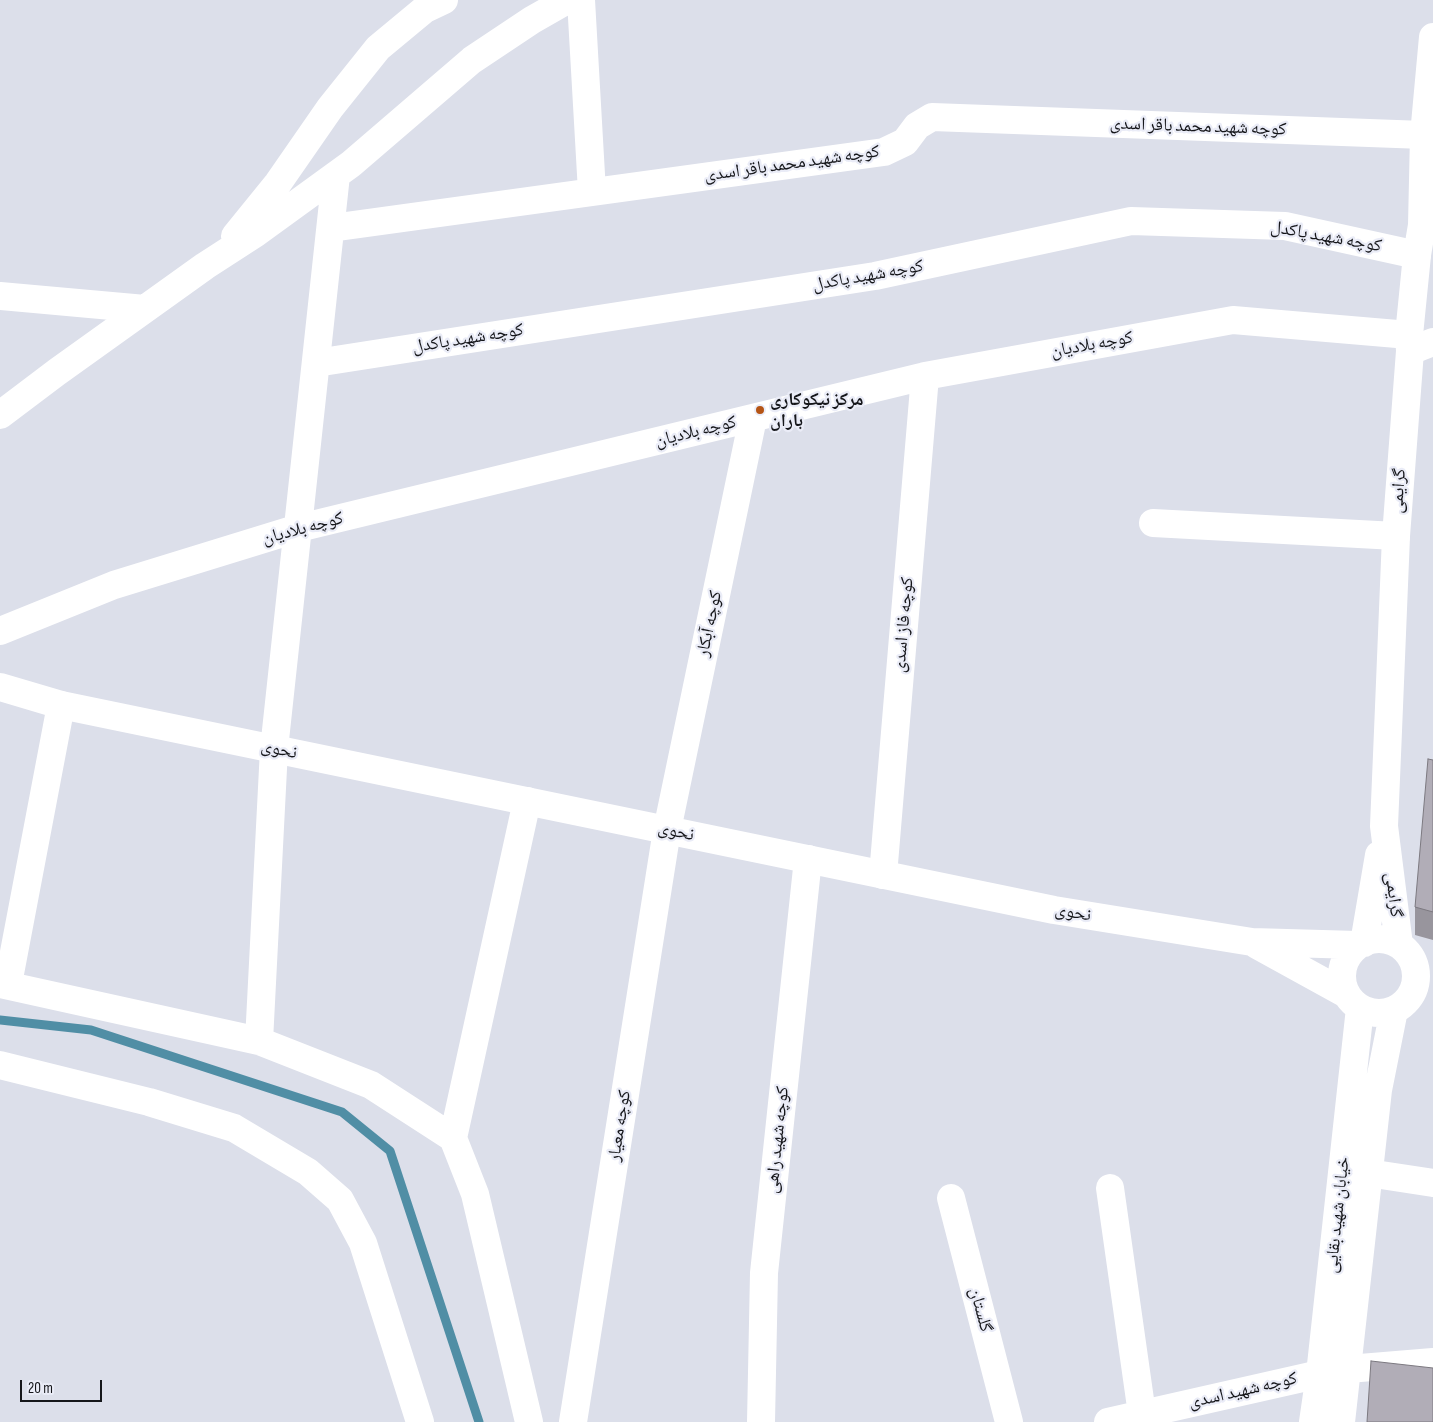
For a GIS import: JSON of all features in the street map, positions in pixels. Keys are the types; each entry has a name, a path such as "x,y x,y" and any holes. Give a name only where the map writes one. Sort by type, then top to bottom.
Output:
{"street":[{"path":"205,266 241,230 278,183 330,108 378,48 425,9 444,0"},
{"path":"0,415 205,266 256,233 351,164 472,60 532,20 567,0"},
{"path":"581,0 592,192"},
{"name":"گرایمی","path":"1399,945 1384,826 1396,536 1418,343 1424,238 1424,135 1433,37"},
{"name":"کوچه شهید محمد باقر اسدی","path":"330,228 884,152 905,142 917,126 932,117 1424,135"},
{"path":"259,1041 274,749 336,175"},
{"name":"کوچه شهید پاکدل","path":"316,362 875,276 1131,221 1285,226 1424,238"},
{"path":"0,296 145,309"},
{"name":"کوچه بلادیان","path":"0,631 114,585 299,528 925,376 1233,320 1418,343"},
{"name":"کوچه فاز اسدی","path":"883,875 925,376"},
{"name":"کوچه آبکار","path":"667,830 754,418"},
{"path":"1153,523 1396,536"},
{"name":"نحوی","path":"0,687 61,706 1054,910 1252,942 1360,944"},
{"path":"61,706 4,984 259,1041 371,1086 453,1138"},
{"path":"527,801 453,1138 475,1194 529,1422"},
{"path":"1360,944 1384,826"},
{"name":"کوچه معیار","path":"572,1422 667,830"},
{"name":"کوچه شهید راهی","path":"761,1422 764,1272 808,859"},
{"path":"1252,942 1371,1012 1382,1013 1394,1010 1403,1004 1424,982 1408,954 1399,945 1386,940 1371,940 1360,944 1348,955 1343,967 1342,980 1353,1001"},
{"name":"خیابان شهید بقایی","path":"1313,1422 1320,1374 1353,1001"},
{"name":"خیابان شهید بقایی","path":"1341,1422 1378,1090 1394,1010"},
{"path":"0,1065 149,1102 234,1128 308,1172 340,1200 363,1243 420,1422"},
{"path":"1368,1173 1433,1184"},
{"path":"1110,1188 1142,1414"},
{"name":"گلستان","path":"951,1198 1009,1422"},
{"path":"1348,1369 1433,1362"},
{"name":"کوچه شهید اسدی","path":"1108,1422 1320,1374"}],"building":[{"path":"1428,759 1433,760 1433,912 1415,907"},
{"path":"1371,1361 1433,1368 1433,1422 1367,1422"}],"waterway":[{"path":"0,1020 91,1030 342,1112 390,1151 479,1422"}],"place":[{"name":"مرکز نیکوکاری باران","path":"760,410"}]}
